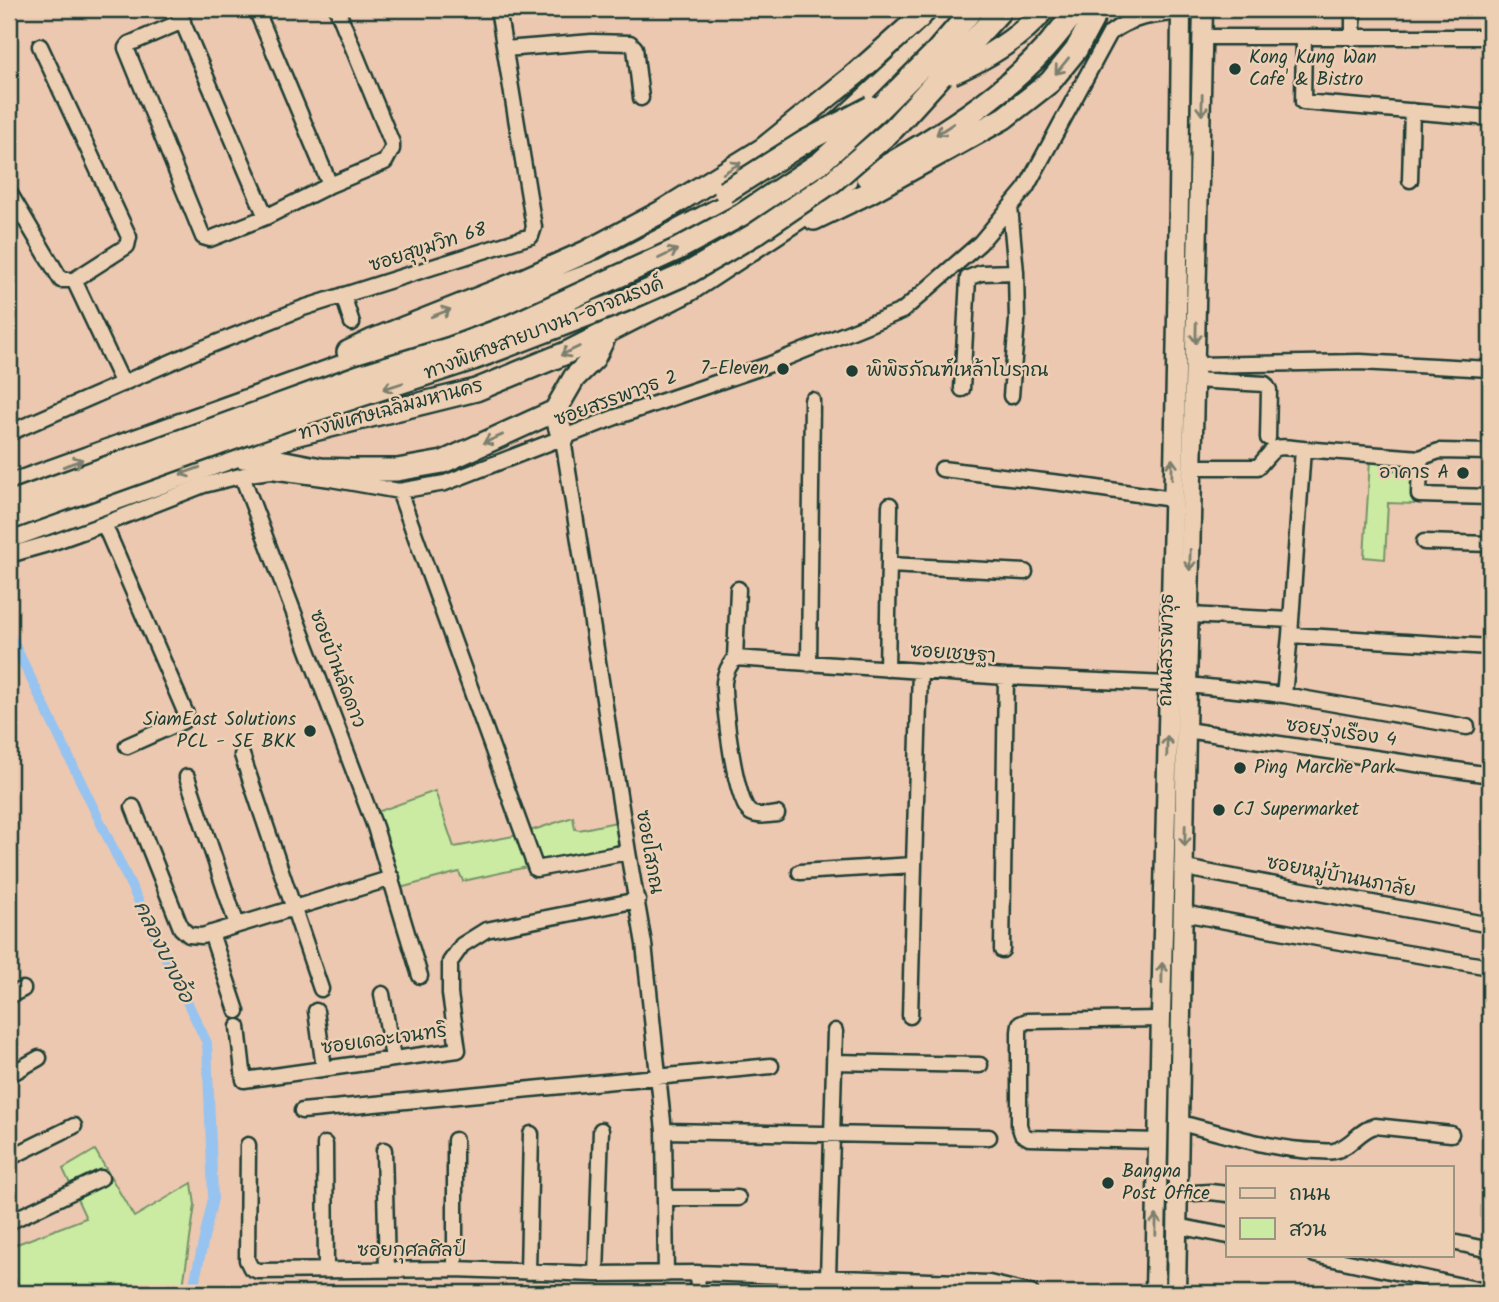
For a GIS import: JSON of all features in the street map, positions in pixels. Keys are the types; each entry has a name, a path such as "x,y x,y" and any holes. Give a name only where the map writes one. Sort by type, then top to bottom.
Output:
{"highway":[{"path":"268,393 373,340 586,252 661,212 763,149 857,73 926,9"},
{"path":"9,486 605,269 731,203 807,153 962,9"},
{"name":"ทางพิเศษสายบางนา-อาจณรงค์","path":"9,503 359,376 451,348 510,326 678,250 741,215 821,162 897,91 973,9"},
{"name":"ทางพิเศษสายบางนา-อาจณรงค์","path":"9,519 288,419 497,350 624,301 690,271 755,234 833,181 893,129 1002,9"},
{"path":"821,204 922,109 1010,9"},
{"path":"534,296 725,192 851,116 965,67 1010,40 1044,9"},
{"path":"757,246 988,101 1044,50 1076,9"},
{"path":"757,246 868,193 1004,118 1050,82 1076,50 1098,9"},
{"name":"ทางพิเศษเฉลิมมหานคร","path":"9,537 294,435 476,390 566,353 688,291 757,246"},
{"path":"228,458 264,458 321,469 397,470 443,462 555,411 574,378 594,358 607,332"},
{"path":"555,411 563,439"}],"main road":[{"name":"ถนนสรรพาวุธ","path":"1176,1293 1203,9"},
{"name":"ถนนสรรพาวุธ","path":"1155,1293 1179,266 1181,10"},
{"path":"1179,266 1198,264"},
{"path":"1168,684 1188,685"},
{"path":"1157,1166 1179,1165"}],"street":[{"path":"256,9 330,185"},
{"path":"265,217 180,15 128,44 126,48 204,237 210,239 265,217 385,162 393,149 337,9"},
{"name":"ซอยสุขุมวิท 68","path":"9,433 201,349 303,308 531,236 533,232 498,9"},
{"path":"1353,9 1353,38"},
{"name":"ซอยสรรพาวุธ 2","path":"9,555 104,524 204,485 271,471 399,491 445,483 616,417 768,365 902,311 980,243 1026,188 1110,33 1138,16 1181,10"},
{"path":"1202,37 1490,37"},
{"path":"1304,37 1303,103 1490,118"},
{"path":"505,49 592,42 630,43 635,48 641,98"},
{"path":"9,192 61,280 74,280 127,246 129,237 40,46"},
{"path":"1410,180 1412,111"},
{"path":"1010,207 1017,320 1011,396"},
{"path":"962,389 968,278 981,273 1016,272"},
{"path":"74,280 123,384"},
{"path":"343,295 352,323"},
{"path":"1195,372 1360,362 1490,369"},
{"path":"1195,372 1265,384 1269,390 1268,438"},
{"path":"809,664 812,400"},
{"name":"ซอยโสภณ","path":"563,439 628,852 638,900 660,1075 664,1131 666,1274"},
{"path":"1192,467 1258,467 1269,452 1277,447 1420,458 1439,451 1490,452"},
{"path":"1284,695 1292,620 1303,449"},
{"path":"1420,458 1419,495 1490,497"},
{"path":"942,469 1172,499"},
{"name":"ซอยบ้านลัดดาว","path":"242,476 392,877 420,976"},
{"path":"399,491 536,869 628,852"},
{"path":"887,669 890,505"},
{"path":"104,524 186,714 183,721 127,746"},
{"path":"1424,542 1490,544"},
{"path":"889,565 1025,572"},
{"path":"738,589 736,658 728,666 724,681 730,743 742,804 750,813 764,816 777,814"},
{"path":"1189,615 1292,620"},
{"path":"1290,635 1490,646"},
{"name":"ซอยเชษฐา","path":"736,658 1006,677 1168,684"},
{"path":"910,1016 920,671"},
{"path":"1002,950 1006,677"},
{"path":"1188,685 1284,695 1467,727"},
{"name":"ซอยรุ่งเรือง 4","path":"1186,730 1490,775"},
{"path":"242,755 321,989"},
{"path":"187,777 237,925"},
{"path":"133,807 182,930 194,936 392,877"},
{"path":"800,872 914,865"},
{"name":"ซอยหมู่บ้านนภาลัย","path":"1185,868 1490,925"},
{"name":"ซอยเดอะเจนทริ","path":"237,1027 244,1080 458,1050 450,994 450,962 462,945 486,930 638,900"},
{"path":"1184,913 1490,967"},
{"path":"211,933 237,1011"},
{"path":"9,996 23,989"},
{"path":"382,994 393,1058"},
{"path":"316,1012 324,1068"},
{"path":"1158,1141 1029,1138 1022,1134 1019,1125 1019,1031 1020,1024 1027,1021 1161,1019"},
{"path":"828,1278 835,1031"},
{"path":"9,1075 39,1058"},
{"path":"835,1062 980,1065"},
{"path":"302,1111 771,1066"},
{"path":"1180,1123 1296,1150 1335,1151 1352,1142 1366,1128 1375,1126 1451,1134"},
{"path":"9,1158 74,1126"},
{"path":"596,1274 601,1130"},
{"path":"664,1131 989,1137"},
{"path":"528,1272 531,1134"},
{"path":"455,1140 455,1269"},
{"path":"325,1144 326,1270"},
{"name":"ซอยกุศลศิลป์","path":"248,1145 247,1260 251,1268 258,1271 455,1269 596,1274 698,1273 989,1283 1031,1293"},
{"path":"384,1150 387,1270"},
{"path":"9,1222 101,1178"},
{"path":"1178,1194 1226,1194"},
{"path":"665,1198 738,1198"},
{"path":"1177,1226 1226,1236"},
{"path":"1454,1242 1490,1250"},
{"path":"1320,1256 1490,1292"},
{"path":"697,1293 698,1273"}],"green space":[{"path":"1370,460 1387,462 1387,470 1415,471 1414,504 1388,503 1385,559 1364,557"},
{"path":"435,791 454,847 519,835 527,867 463,881 459,872 400,888 377,812"},
{"path":"573,817 575,829 579,830 616,822 621,844 544,863 539,860 530,831"},
{"path":"95,1150 134,1217 192,1183 195,1205 182,1293 24,1293 9,1270 9,1247 86,1218 63,1169"},
{"path":"1168,1186 1171,1293 1163,1293 1165,1196"}],"waterway":[{"name":"คลองบางอ้อ","path":"9,633 207,1043 213,1198 192,1293"}],"place":[{"name":"Kong Kung Wan Cafe' & Bistro","path":"1235,69"},
{"name":"7-Eleven","path":"783,369"},
{"name":"พิพิธภัณฑ์เหล้าโบราณ","path":"852,371"},
{"name":"อาคาร A","path":"1463,473"},
{"name":"SiamEast Solutions PCL - SE BKK","path":"310,731"},
{"name":"Ping Marche Park","path":"1240,768"},
{"name":"CJ Supermarket","path":"1219,810"},
{"name":"Bangna Post Office","path":"1108,1183"}]}
